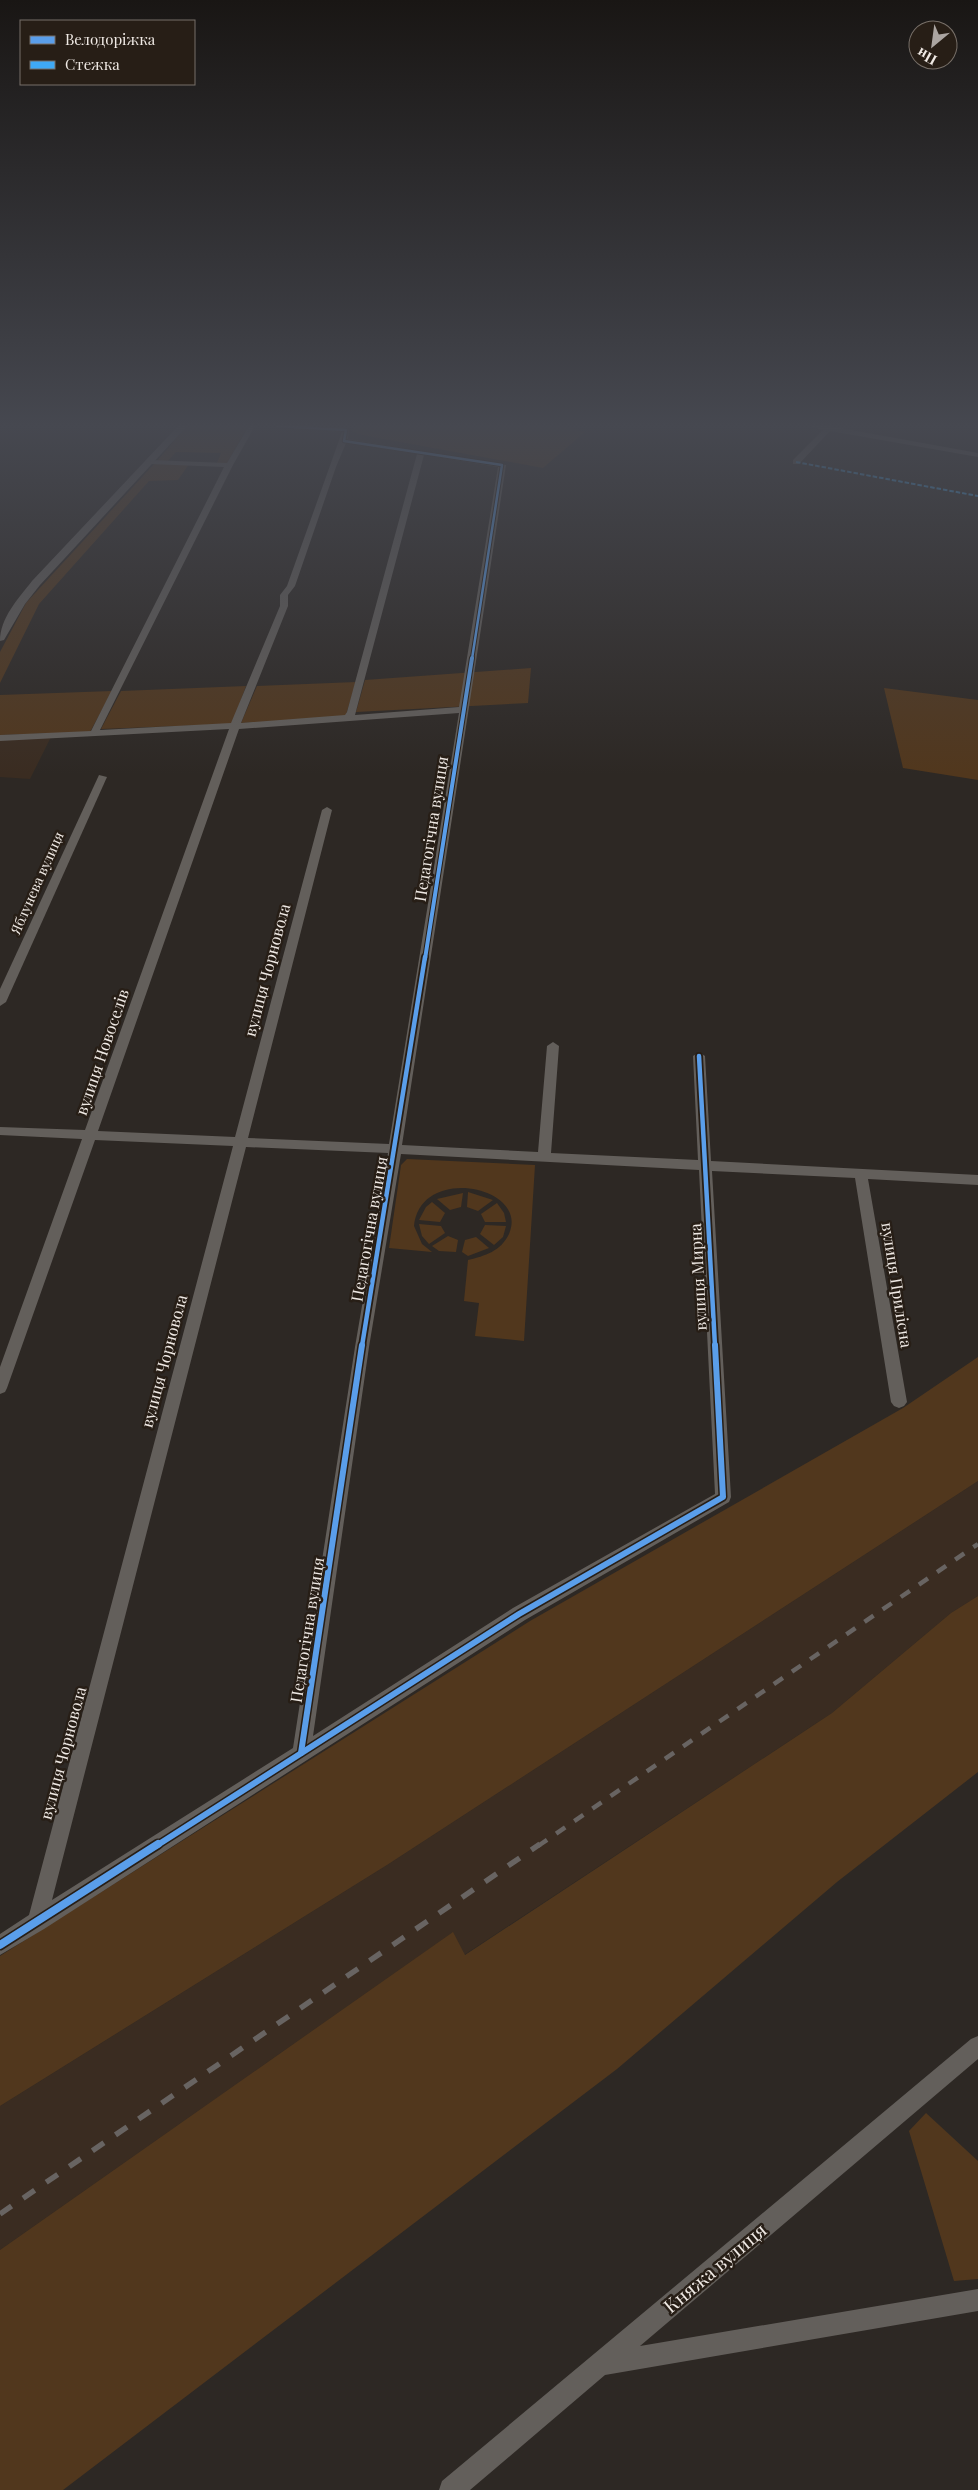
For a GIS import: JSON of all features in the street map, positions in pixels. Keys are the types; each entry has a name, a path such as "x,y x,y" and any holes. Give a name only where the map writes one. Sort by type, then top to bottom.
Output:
{"street":[{"path":"0,638 13,614 36,583 74,542"},
{"path":"94,733 190,542"},
{"name":"вулиця Новоселів","path":"0,1388 235,726 284,606 284,595 291,586 306,542"},
{"path":"348,719 352,712 397,542"},
{"name":"Педагогічна вулиця","path":"301,1753 362,1347 395,1149 462,710 477,633 491,542"},
{"path":"0,738 235,726 462,710"},
{"name":"Яблунева вулиця","path":"0,1002 102,777"},
{"name":"вулиця Чорновола","path":"37,1922 327,810"},
{"path":"544,1157 553,1046"},
{"name":"вулиця Мирна","path":"301,1753 519,1614 723,1497 699,1056"},
{"path":"0,1132 395,1149 978,1180"},
{"name":"вулиця Прилісна","path":"861,1174 899,1402"},
{"path":"0,1945 301,1753"},
{"name":"Княжа вулиця","path":"451,2490 978,2046"},
{"path":"601,2364 978,2300"}],"shaded area":[{"path":"82,542 94,542 39,604 0,683 0,652 26,603"},
{"path":"531,668 528,703 356,712 365,680"},
{"path":"356,682 345,718 241,723 257,686"},
{"path":"246,686 232,724 101,729 121,691"},
{"path":"884,688 978,700 978,780 903,768"},
{"path":"112,691 90,732 0,735 0,695"},
{"path":"51,737 30,779 0,777 0,740"},
{"path":"407,1159 535,1165 524,1341 475,1336 479,1303 464,1301 468,1260 497,1249 509,1234 511,1217 504,1204 490,1194 472,1189 452,1189 434,1194 421,1207 414,1226 422,1244 432,1252 389,1248 401,1165"},
{"path":"468,1192 493,1200 478,1211 467,1207"},
{"path":"463,1193 461,1207 450,1210 437,1199"},
{"path":"432,1202 445,1213 440,1222 419,1220 426,1207"},
{"path":"497,1203 504,1213 506,1222 485,1222 481,1214"},
{"path":"419,1224 441,1226 445,1233 429,1244 422,1236"},
{"path":"485,1225 506,1226 503,1237 494,1245 480,1234"},
{"path":"448,1236 458,1240 456,1252 439,1251 432,1246"},
{"path":"476,1237 489,1248 468,1256 462,1252 465,1240"},
{"path":"978,1357 978,1481 387,1865 0,2106 0,1956 530,1621 903,1408"},
{"path":"978,1481 978,1596 951,1613 832,1713 464,1955 452,1933 0,2250 0,2106 387,1865"},
{"path":"978,1596 978,1772 837,1882 617,2069 63,2490 0,2490 0,2250 453,1932 465,1955 832,1713 951,1613"},
{"path":"926,2113 978,2161 978,2279 954,2281 909,2131"}],"railway":[{"path":"538,1846 978,1544"},
{"path":"0,2214 540,1844"}],"cycle path":[{"path":"301,1753 362,1347 395,1149 490,542"},
{"path":"0,1945 519,1614 723,1497 699,1056"}]}
